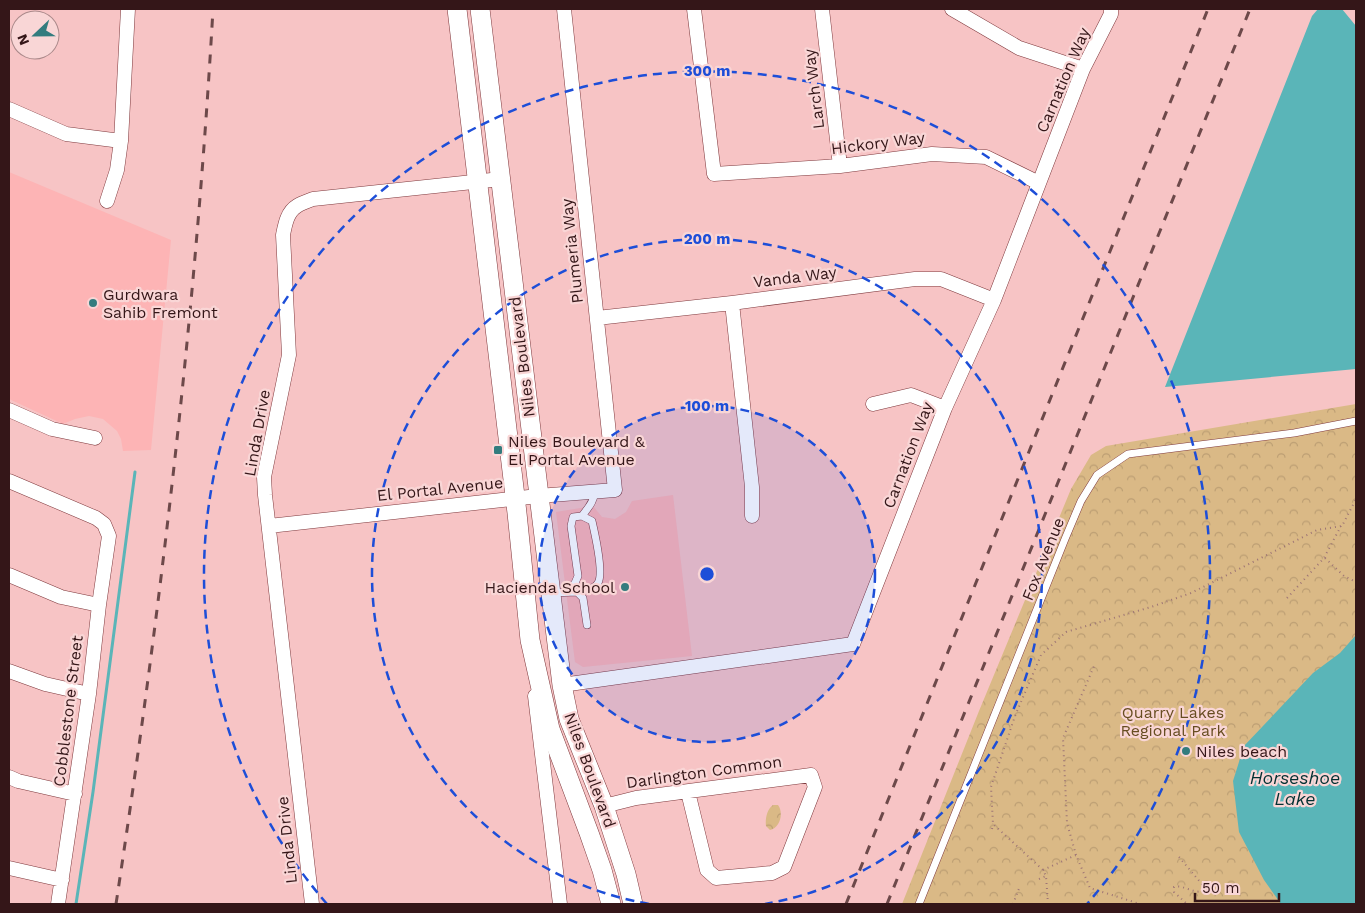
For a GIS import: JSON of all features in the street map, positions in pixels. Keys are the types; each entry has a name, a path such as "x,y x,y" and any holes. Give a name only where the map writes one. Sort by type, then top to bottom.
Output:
{"main road":[{"name":"Niles Boulevard","path":"457,9 530,640 550,729 589,833 611,904"},
{"name":"Niles Boulevard","path":"480,9 538,496 558,592 562,685 569,720 604,806 626,874 633,904"},
{"path":"572,788 604,806 589,833"}],"street":[{"path":"107,201 117,170 121,141 128,9"},
{"name":"Plumeria Way","path":"564,9 615,490"},
{"name":"Hickory Way","path":"694,9 714,174 840,166 932,154 986,157 1039,183"},
{"name":"Larch Way","path":"822,9 840,166"},
{"path":"952,9 1019,48 1083,69"},
{"name":"Carnation Way","path":"562,685 853,644 945,408 994,300 1083,69 1111,14 1111,9"},
{"path":"9,109 66,134 121,141"},
{"name":"Linda Drive","path":"312,904 264,478 289,354 283,236 286,222 296,206 313,199 501,179"},
{"name":"Vanda Way","path":"597,318 924,279 940,279 994,300"},
{"path":"732,303 752,487 752,516"},
{"path":"873,404 910,395 945,408"},
{"path":"9,410 52,429 95,438"},
{"name":"Cobblestone Street","path":"9,481 96,518 104,524 109,536 89,694 58,904"},
{"name":"El Portal Avenue","path":"269,526 515,498 615,490"},
{"path":"9,575 61,597 99,605"},
{"name":"Niles Boulevard","path":"530,640 537,717 560,904"},
{"path":"9,671 45,684 89,694"},
{"name":"Darlington Common","path":"604,806 636,798 811,776 815,787 784,867 772,873 716,878 707,870 688,792"},
{"path":"9,777 18,781 75,794"},
{"path":"9,868 62,880"}],"lane":[{"name":"Fox Avenue","path":"919,904 1065,539 1081,501 1097,475 1128,454 1294,433 1356,421"},
{"path":"582,516 589,507 594,492"},
{"path":"582,516 592,521 600,569 598,582 592,588 577,592 558,592 575,583 578,576 571,526 573,517 582,516"},
{"path":"577,592 583,598 587,625"}],"path":[{"path":"1287,598 1324,558 1356,498"},
{"path":"992,829 991,787 1015,716 1041,655 1066,632 1151,607 1191,592 1317,530 1342,526"},
{"path":"1324,558 1344,576 1356,582"},
{"path":"1095,664 1064,738 1067,822 1076,856 1090,888 1140,904"},
{"path":"993,824 1043,870 1046,876 1048,904"},
{"path":"1043,870 1076,856"},
{"path":"1179,857 1206,888 1200,892 1179,886 1174,887 1174,892 1187,904"},
{"path":"1039,879 1046,876"},
{"path":"1013,904 1020,886"}],"shaded area":[{"path":"9,172 171,240 151,450 123,451 121,439 117,431 103,419 89,416 63,424 9,399"},
{"name":"Hacienda School","path":"673,495 692,656 583,667 575,662 556,512 593,506 602,517 615,519 626,512 632,501"}],"green space":[{"name":"Quarry Lakes Regional Park","path":"1356,404 1356,904 902,904 1071,489 1091,455 1106,446"},
{"path":"773,805 778,805 781,816 779,823 770,830 766,826 766,820 768,812"}],"water":[{"path":"1318,9 1342,9 1356,26 1356,369 1165,387 1312,16"},
{"name":"Horseshoe Lake","path":"1356,635 1356,904 1281,904 1264,880 1239,832 1233,781 1244,746 1313,673 1340,653"}],"waterway":[{"path":"76,904 93,792 135,472"}],"railway":[{"path":"116,904 148,681 175,458 197,234 213,9"},
{"path":"846,904 1208,9"},
{"path":"887,904 1250,9"}],"place":[{"name":"Gurdwara Sahib Fremont","path":"93,303"},
{"name":"Niles Boulevard & El Portal Avenue","path":"498,450"},
{"name":"Hacienda School","path":"625,587"},
{"name":"Niles beach","path":"1186,751"}]}
